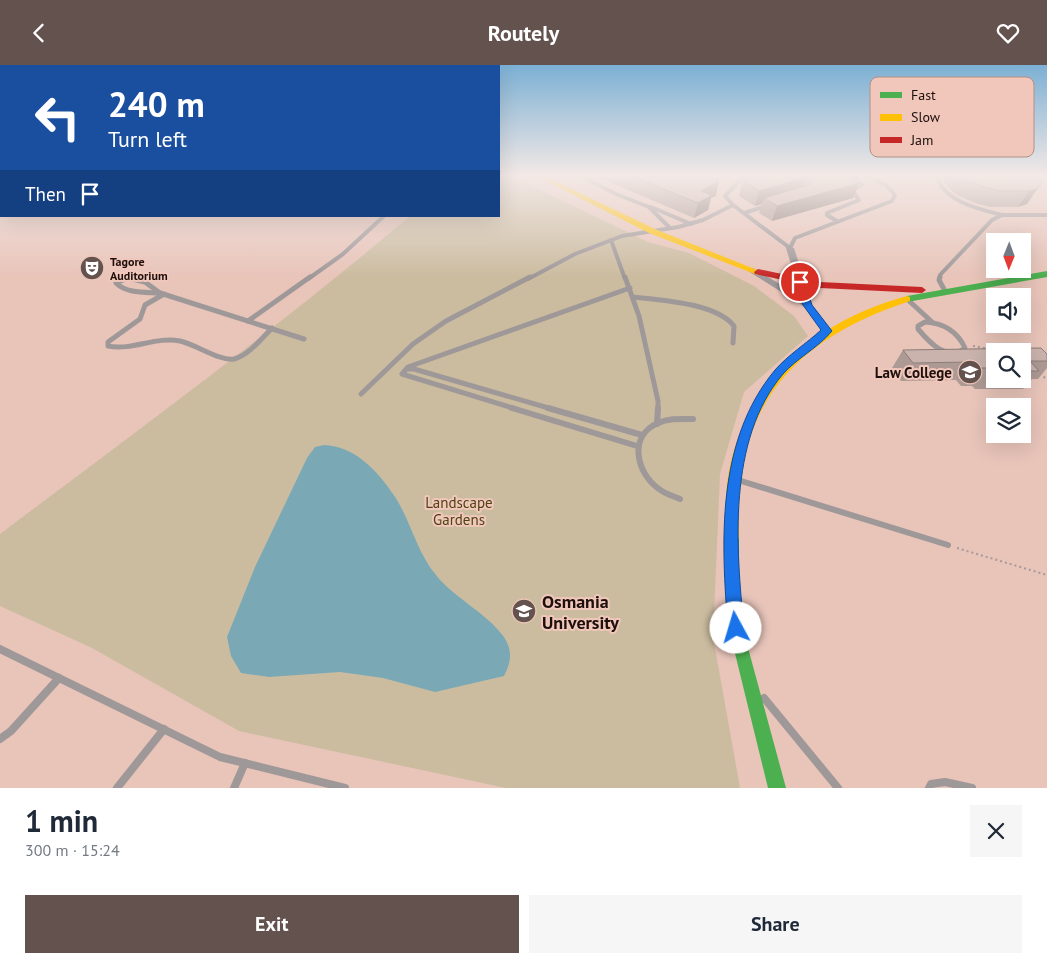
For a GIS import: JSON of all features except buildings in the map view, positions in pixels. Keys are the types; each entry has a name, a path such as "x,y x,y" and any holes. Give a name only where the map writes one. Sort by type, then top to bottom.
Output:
{"main road":[{"path":"608,210 652,231 752,271 800,282 847,287 945,291"},
{"path":"777,788 736,628 730,561 736,469 746,433 760,402 780,372 827,331 865,312 907,299 945,291 1006,284 1047,274"}],"street":[{"path":"790,248 808,305 827,331"},
{"path":"752,271 808,305"}],"lane":[{"path":"652,210 670,228"},
{"path":"659,210 670,213 691,224"},
{"path":"361,394 413,344 446,321 575,254 622,235 691,224 712,217 725,210"},
{"path":"740,210 790,248 795,238 871,210"},
{"path":"744,213 756,210"},
{"path":"835,210 827,213 827,215 837,221"},
{"path":"987,210 1002,215 1047,215"},
{"path":"945,291 939,280 940,275 992,219 1002,215"},
{"path":"248,321 343,254 383,217"},
{"path":"610,240 633,297 658,401 657,424"},
{"path":"162,294 148,283 136,278 121,279 116,283 120,287 139,292 162,294 304,339"},
{"path":"630,288 408,367 402,374 637,446"},
{"path":"162,294 145,305 140,319 108,342 108,346 116,348 149,341 177,340 227,360 232,360 242,355 272,329"},
{"path":"633,297 674,301 715,313 733,323 735,328 733,343"},
{"path":"907,299 932,322"},
{"path":"938,322 949,327 964,344 965,348 959,353 944,352 937,348 918,329 920,324 938,322"},
{"path":"390,366 405,370 414,369 642,435"},
{"path":"680,499 660,490 645,476 637,461 637,446 642,435 657,424 672,419 693,419"},
{"path":"736,479 948,545"},
{"path":"0,649 220,757 345,788"},
{"path":"0,739 12,731 59,678"},
{"path":"750,681 838,788"},
{"path":"117,788 164,729"},
{"path":"234,788 245,763"},
{"path":"929,788 931,784 945,783 972,788"}],"path":[{"path":"964,344 986,349"},
{"path":"1036,369 1047,380"},
{"path":"948,545 1047,575"}],"shaded area":[{"name":"Osmania University","path":"500,210 1047,210 1047,788 0,788 0,217 500,217"}],"green space":[{"name":"Landscape Gardens","path":"500,210 582,210 648,242 689,253 754,286 794,316 808,336 744,392 720,474 713,637 740,788 506,788 239,731 92,648 0,606 0,534 156,417 360,258 409,217 500,217"}],"water":[{"path":"324,445 335,446 355,455 380,476 399,503 429,566 444,584 488,620 504,637 509,647 510,657 504,676 435,692 383,678 340,672 269,677 241,673 231,656 227,637 255,567 307,458 315,447"}],"traffic: fast":[{"path":"907,299 1047,274"},
{"path":"732,537 732,586 737,633 777,788"}],"traffic: slow":[{"path":"608,210 652,231 758,272"},
{"path":"732,537 734,476 736,468 745,436 758,407 775,381 796,358 819,339 875,309 907,299"}],"traffic: jam":[{"path":"758,272 820,285 922,290"}],"place":[{"name":"Tagore Auditorium","path":"92,268"},
{"name":"Law College","path":"970,372"},
{"name":"Osmania University","path":"524,611"}],"route":[{"path":"736,628 730,561 736,469 746,433 760,402 780,372 827,331 808,305 800,282"}]}
